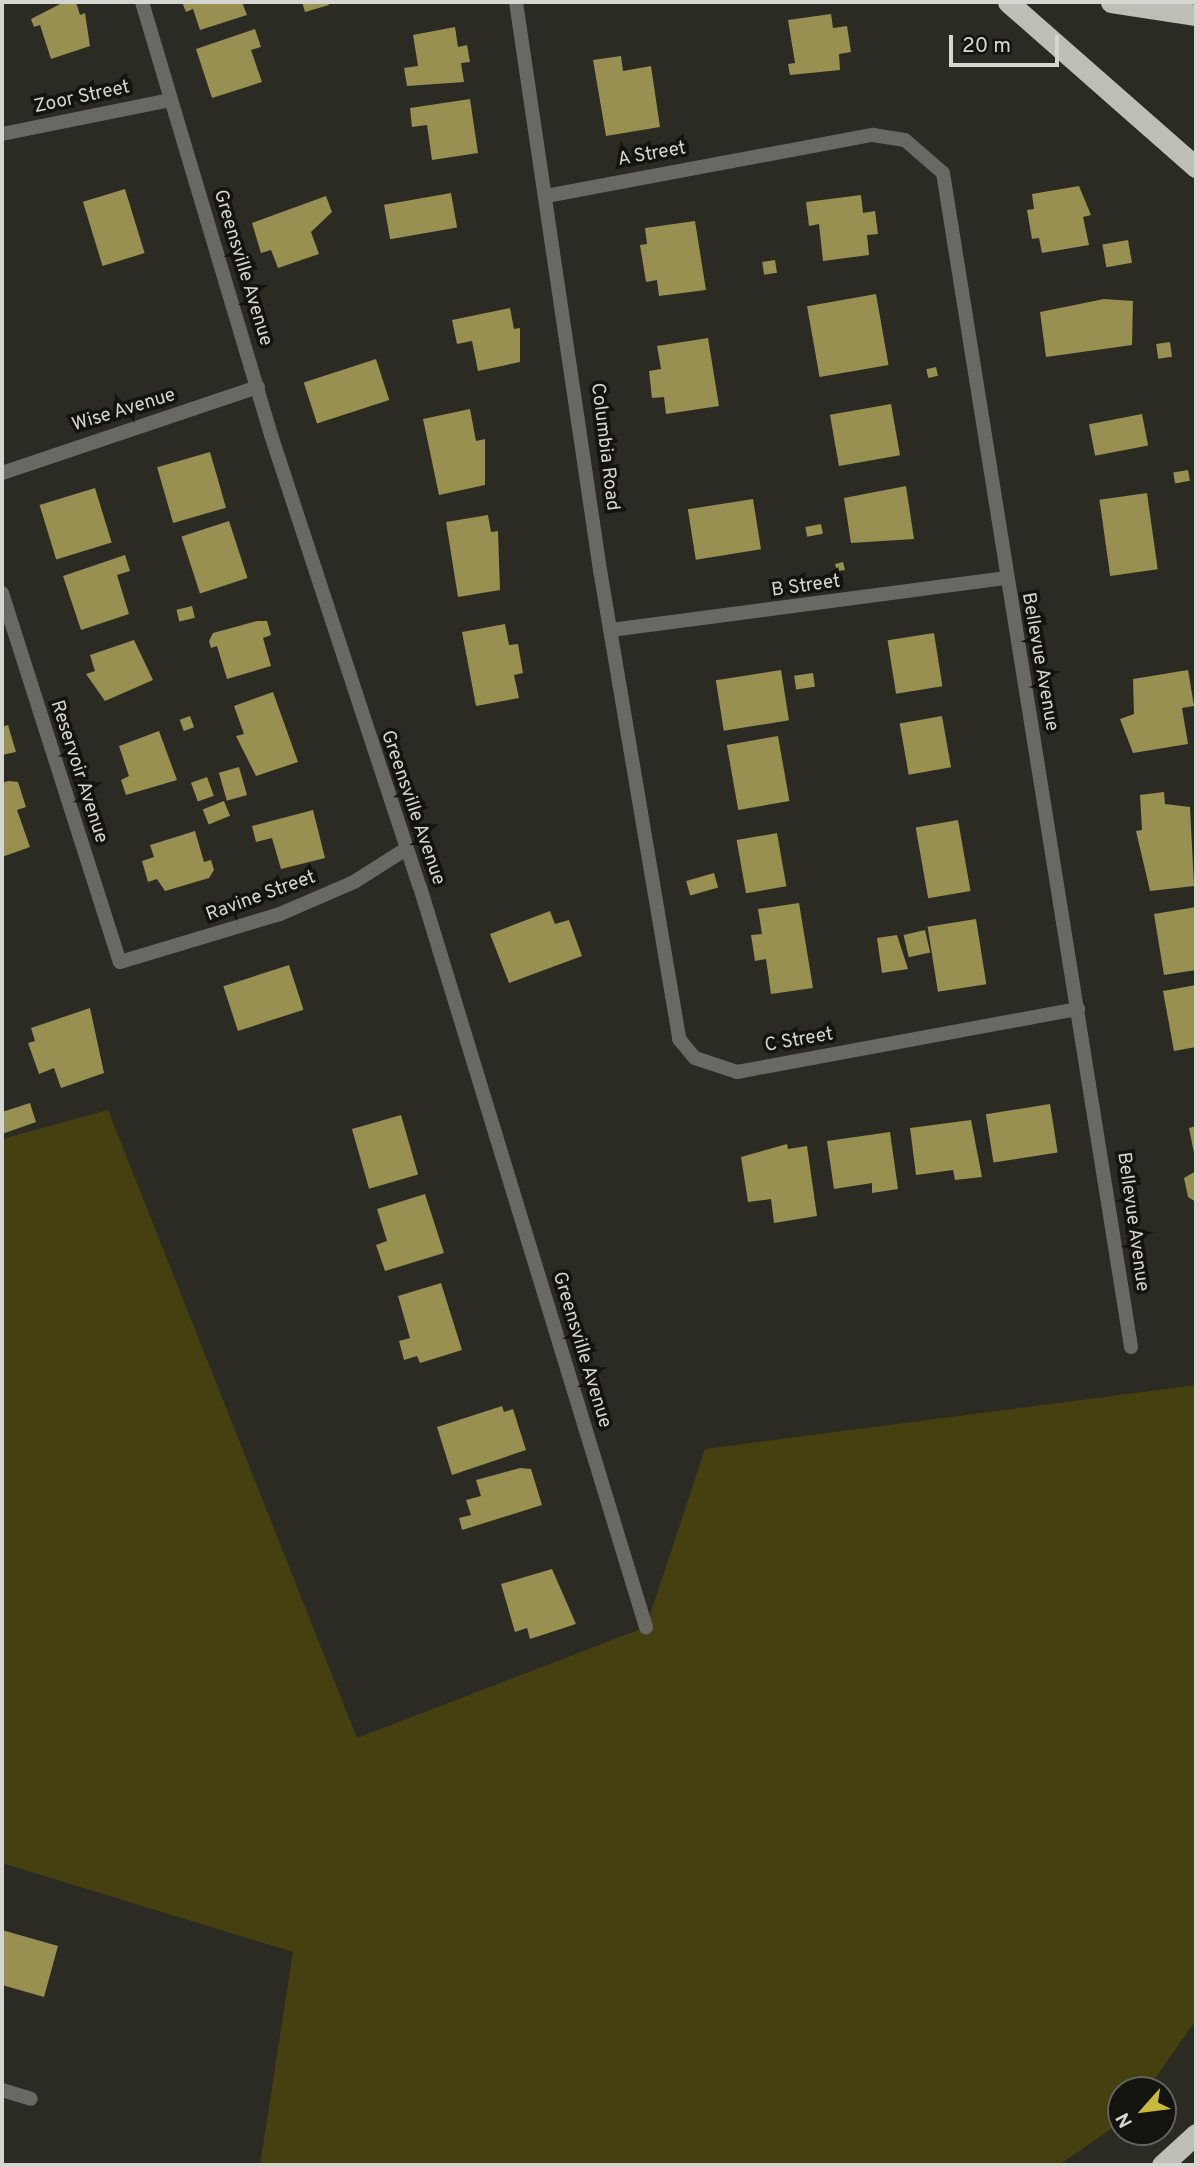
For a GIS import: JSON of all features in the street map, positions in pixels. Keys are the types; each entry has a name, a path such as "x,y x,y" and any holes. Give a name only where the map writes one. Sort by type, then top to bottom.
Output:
{"highway":[{"path":"1008,2 1196,167"},
{"path":"1111,2 1196,15"},
{"path":"1162,2165 1196,2134"}],"street":[{"name":"Greensville Avenue","path":"142,2 258,387 406,849 646,1627"},
{"name":"Columbia Road","path":"516,2 654,898"},
{"name":"Zoor Street","path":"2,134 170,100"},
{"name":"Bellevue Avenue","path":"767,154 885,135 927,153 943,173 1005,578 1078,1009 1130,1347"},
{"name":"A Street","path":"546,196 767,154"},
{"name":"Wise Avenue","path":"2,473 258,387"},
{"name":"B Street","path":"611,630 1005,578"},
{"name":"Reservoir Avenue","path":"2,593 120,962"},
{"name":"Ravine Street","path":"120,962 280,914 354,882 406,849"},
{"name":"C Street","path":"654,898 679,1039 718,1069 737,1072 1078,1009"},
{"path":"2,2090 31,2099"}],"shaded area":[{"path":"108,1110 357,1738 646,1627 705,1449 1196,1385 1196,2020 1157,2076 1107,2076 1107,2132 1059,2165 260,2165 293,1952 2,1863 2,1139"}],"building":[{"path":"64,2 76,2 80,15 85,13 90,46 51,59 40,25 34,27 31,19"},
{"path":"182,2 242,2 247,15 200,30 193,9 186,12"},
{"path":"302,2 328,2 329,5 305,12"},
{"path":"831,14 833,28 847,26 851,52 839,54 840,70 790,75 788,64 795,63 788,20"},
{"path":"455,27 458,47 467,45 470,62 461,63 464,82 407,86 404,68 418,66 413,35"},
{"path":"255,29 261,47 251,50 262,82 212,98 196,49"},
{"path":"621,56 623,71 651,66 660,127 606,136 593,60"},
{"path":"470,99 478,153 432,160 427,125 412,127 410,108"},
{"path":"1079,186 1091,215 1083,217 1089,245 1042,253 1039,238 1032,239 1027,210 1034,209 1032,194"},
{"path":"125,189 145,253 103,266 83,202"},
{"path":"451,193 457,227 390,239 384,205"},
{"path":"861,195 863,213 875,211 878,234 867,235 869,255 823,261 819,224 809,226 806,202"},
{"path":"326,196 332,212 311,232 319,254 278,268 271,250 261,253 252,223"},
{"path":"695,221 706,290 659,296 657,280 646,282 640,245 647,244 645,228"},
{"path":"1128,240 1132,263 1106,267 1102,245"},
{"path":"775,260 777,273 764,275 762,262"},
{"path":"876,294 889,365 820,377 807,306"},
{"path":"1104,299 1133,301 1132,345 1046,357 1040,312"},
{"path":"510,308 514,329 520,328 520,362 478,371 472,341 457,344 452,320"},
{"path":"708,338 719,406 666,414 664,397 652,398 649,371 661,369 657,346"},
{"path":"1170,342 1172,357 1158,359 1156,344"},
{"path":"376,359 389,400 317,423 304,382"},
{"path":"936,367 938,376 928,378 926,369"},
{"path":"891,404 900,455 839,466 830,415"},
{"path":"470,409 476,441 485,439 485,485 439,495 423,419"},
{"path":"1142,414 1148,445 1095,456 1089,424"},
{"path":"210,452 226,508 173,523 157,467"},
{"path":"1188,470 1190,481 1175,483 1173,473"},
{"path":"906,486 914,539 851,543 844,498"},
{"path":"95,488 112,543 56,559 40,505"},
{"path":"1147,493 1158,569 1110,576 1099,500"},
{"path":"753,499 761,549 696,560 688,509"},
{"path":"488,515 491,532 498,531 500,590 458,597 446,522"},
{"path":"229,521 248,578 200,594 181,536"},
{"path":"821,524 823,534 807,537 805,527"},
{"path":"125,555 130,571 117,575 129,614 81,630 63,576"},
{"path":"843,562 845,570 837,571 835,564"},
{"path":"192,606 195,618 179,622 176,610"},
{"path":"257,621 267,621 271,635 263,638 271,666 227,679 217,646 211,648 209,641 213,633"},
{"path":"505,624 509,645 518,644 523,673 514,675 519,698 476,706 462,632"},
{"path":"934,633 942,686 896,694 888,640"},
{"path":"134,640 153,680 105,701 86,674 95,671 90,655"},
{"path":"781,670 789,720 724,731 716,680"},
{"path":"1188,670 1194,706 1182,708 1188,744 1133,753 1120,719 1134,714 1133,679"},
{"path":"813,673 815,687 796,690 794,676"},
{"path":"273,692 298,762 256,776 236,736 244,734 234,706"},
{"path":"190,716 194,727 184,731 180,720"},
{"path":"942,716 951,767 909,775 900,723"},
{"path":"8,725 16,752 2,755 2,727"},
{"path":"159,731 177,780 126,795 121,780 129,776 119,746"},
{"path":"778,736 789,801 738,810 727,745"},
{"path":"239,767 247,795 227,801 219,773"},
{"path":"207,777 214,796 198,802 191,783"},
{"path":"18,782 26,807 17,810 30,847 2,857 2,783"},
{"path":"1164,792 1165,804 1190,807 1194,886 1150,891 1136,831 1142,830 1140,795"},
{"path":"224,801 230,816 209,824 203,810"},
{"path":"313,810 325,858 281,869 272,838 256,842 252,826"},
{"path":"958,820 971,891 928,898 916,827"},
{"path":"195,831 204,862 211,860 214,870 209,878 165,891 157,879 148,882 142,861 154,857 150,845"},
{"path":"777,833 786,886 746,893 737,840"},
{"path":"714,873 718,887 690,895 686,881"},
{"path":"799,903 813,988 771,994 766,959 755,961 751,935 762,934 758,909"},
{"path":"1196,907 1196,970 1164,975 1154,914"},
{"path":"550,911 555,924 569,920 582,956 509,983 490,934"},
{"path":"976,919 986,984 938,992 928,927"},
{"path":"925,930 930,952 909,957 904,935"},
{"path":"897,935 908,969 882,973 877,938"},
{"path":"289,965 304,1010 238,1031 223,986"},
{"path":"1196,985 1196,1047 1174,1051 1163,991"},
{"path":"90,1008 104,1073 61,1088 54,1068 39,1074 28,1043 35,1041 31,1028"},
{"path":"30,1103 36,1122 2,1134 2,1112"},
{"path":"1050,1104 1058,1152 993,1163 986,1114"},
{"path":"401,1115 418,1175 369,1189 352,1129"},
{"path":"971,1120 982,1177 955,1180 953,1170 916,1175 910,1128"},
{"path":"1196,1126 1196,1158 1195,1158 1189,1128"},
{"path":"890,1132 898,1189 872,1193 872,1183 834,1189 827,1141"},
{"path":"787,1144 788,1149 807,1146 817,1216 774,1223 771,1199 748,1202 741,1157"},
{"path":"1196,1171 1196,1202 1188,1197 1184,1178"},
{"path":"425,1194 444,1253 385,1271 376,1245 387,1241 377,1209"},
{"path":"441,1283 462,1350 420,1363 417,1356 404,1360 399,1341 410,1338 398,1296"},
{"path":"502,1406 504,1412 513,1409 526,1450 452,1475 437,1427"},
{"path":"520,1468 531,1469 542,1505 462,1530 459,1518 471,1515 466,1500 481,1496 476,1480"},
{"path":"552,1569 576,1624 530,1639 527,1628 515,1632 501,1584"},
{"path":"2,1930 58,1946 44,1997 2,1985"}]}
